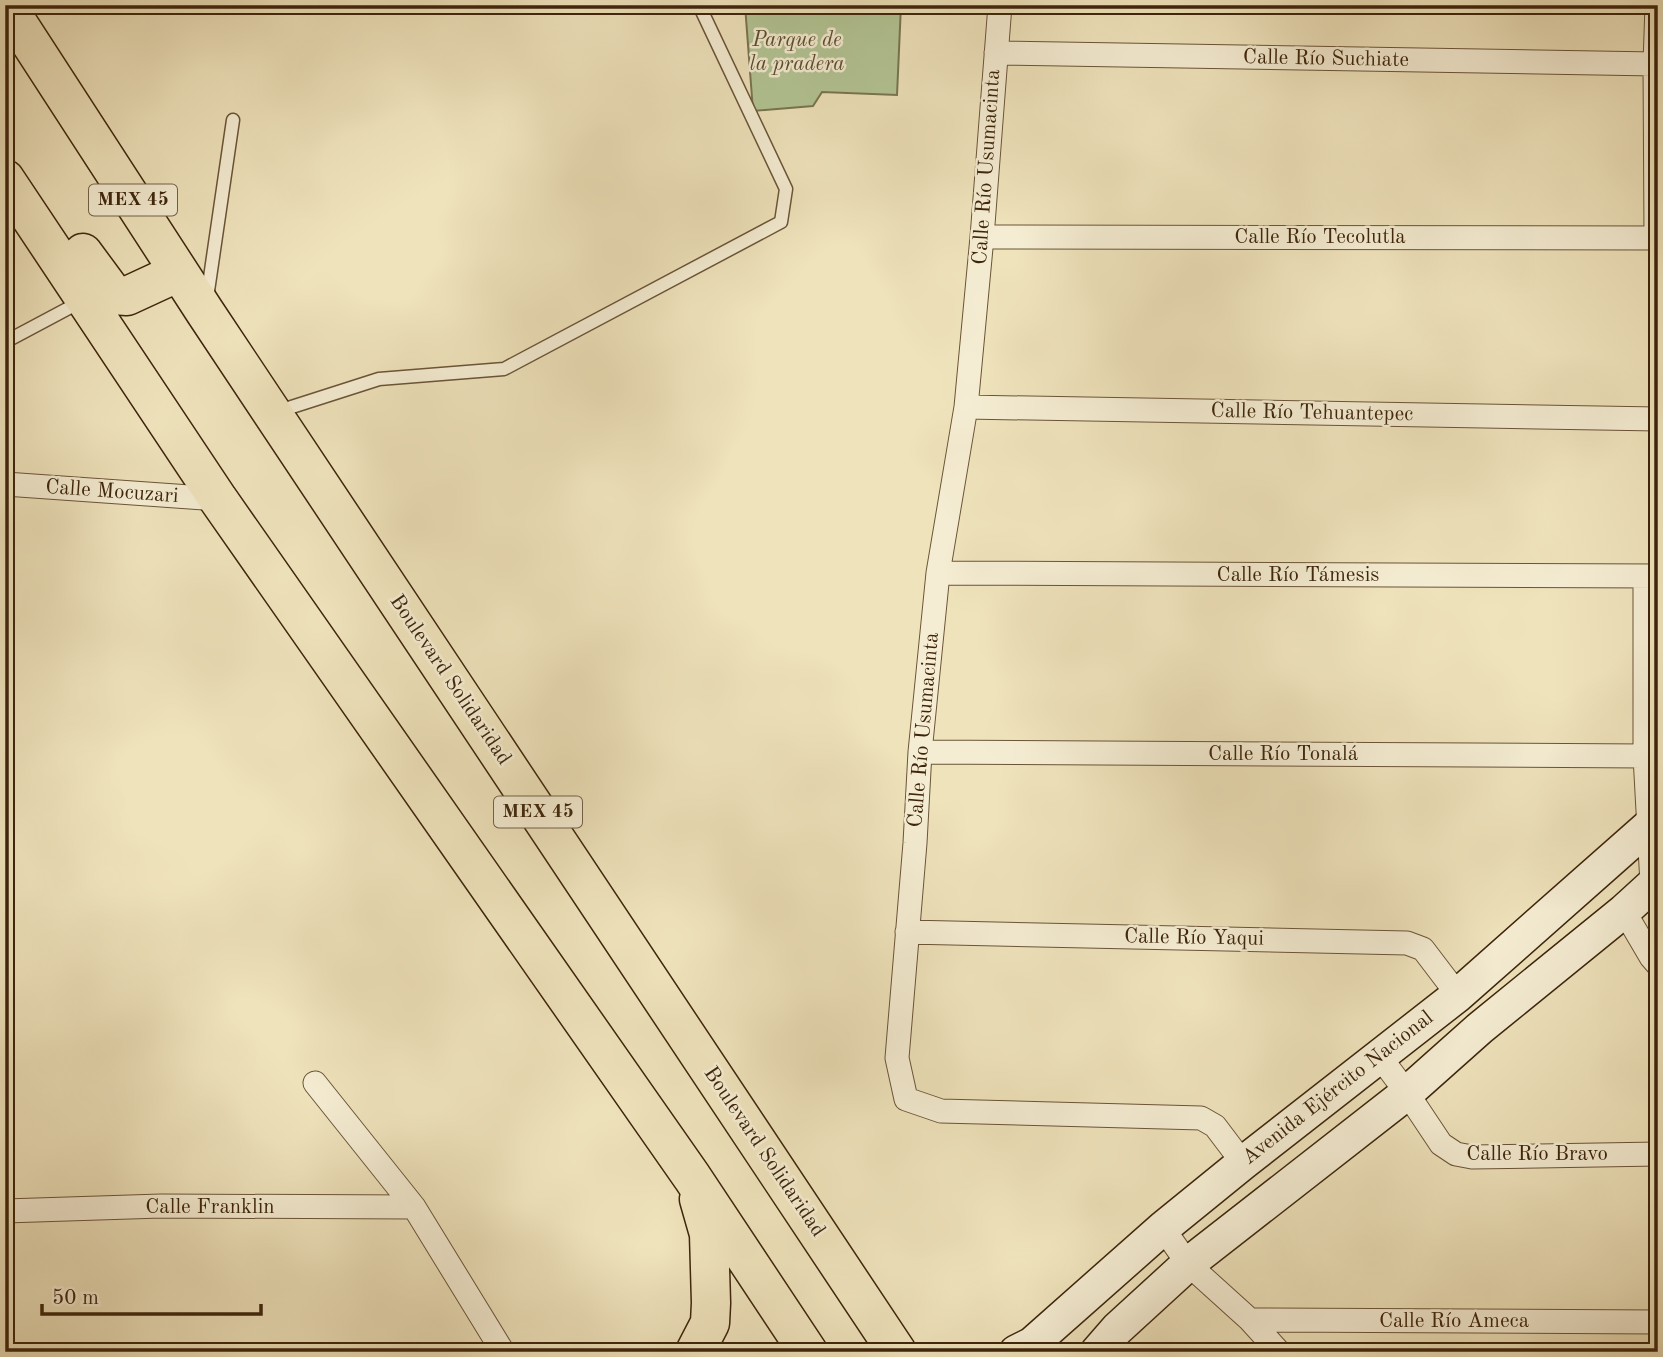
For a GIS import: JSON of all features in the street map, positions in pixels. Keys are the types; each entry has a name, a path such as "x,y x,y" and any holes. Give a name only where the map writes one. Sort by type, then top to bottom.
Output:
{"highway":[{"name":"Boulevard Solidaridad","path":"6,5 205,312 897,1352"},
{"path":"5,179 218,499 692,1177 808,1352"},
{"path":"39,229 61,230 69,235 114,295 127,296 179,272"},
{"path":"692,1177 709,1234 711,1303 710,1323 695,1352"}],"main road":[{"name":"Avenida Ejército Nacional","path":"1016,1352 1032,1344 1163,1228 1242,1163 1458,995 1653,824"},
{"name":"Avenida Ejército Nacional","path":"1097,1352 1117,1329 1188,1264 1407,1093 1480,1028 1624,911 1655,882"}],"street":[{"name":"Calle Río Usumacinta","path":"1000,5 966,407 938,573 920,752 897,1058 906,1099 941,1111 1201,1118 1215,1126 1242,1163"},
{"path":"1657,5 1657,238"},
{"name":"Calle Río Suchiate","path":"996,53 1655,64"},
{"name":"Calle Río Tecolutla","path":"982,237 1657,238"},
{"name":"Calle Río Tehuantepec","path":"966,407 1658,419"},
{"name":"Calle Mocuzari","path":"5,484 218,499"},
{"name":"Calle Río Támesis","path":"938,573 1651,576"},
{"path":"1651,576 1645,756 1653,824 1655,882"},
{"name":"Calle Río Tonalá","path":"920,752 1645,756"},
{"path":"1624,911 1658,965"},
{"name":"Calle Río Yaqui","path":"907,932 1407,943 1423,949 1458,995"},
{"name":"Calle Río Bravo","path":"1381,1057 1441,1144 1456,1154 1472,1157 1658,1154"},
{"path":"315,1083 414,1207 503,1352"},
{"name":"Calle Franklin","path":"5,1211 161,1206 414,1207"},
{"path":"1163,1228 1188,1264 1250,1320 1279,1352"},
{"name":"Calle Río Ameca","path":"1250,1320 1658,1322"}],"lane":[{"path":"272,413 379,379 504,369 781,222 786,189 699,5"},
{"path":"205,312 233,120"},
{"path":"5,342 85,300"}],"green space":[{"name":"Parque de la pradera","path":"745,5 901,5 897,95 822,92 813,106 753,111"}]}
